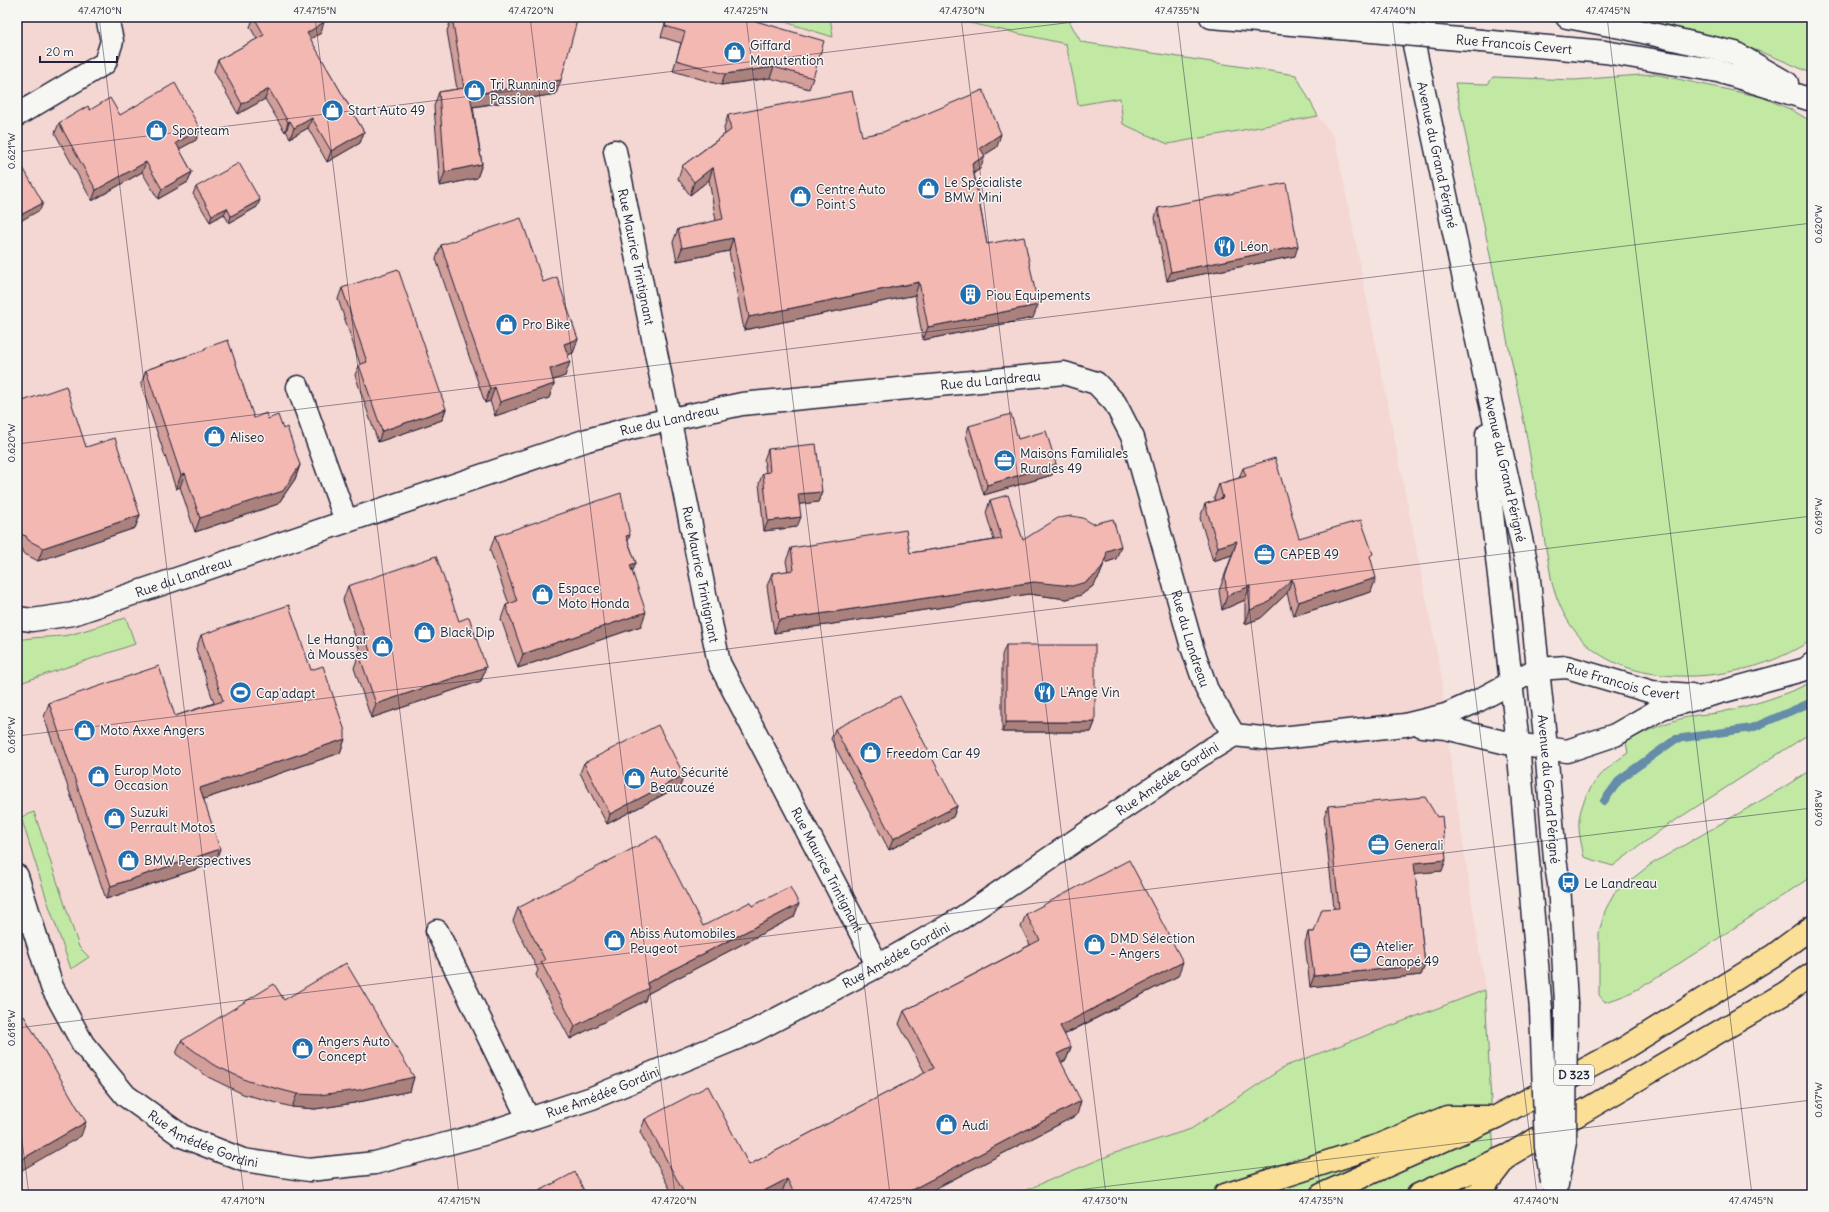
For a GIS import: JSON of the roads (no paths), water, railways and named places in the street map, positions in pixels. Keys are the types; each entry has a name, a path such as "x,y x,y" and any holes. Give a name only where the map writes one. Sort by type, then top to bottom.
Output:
{"highway":[{"name":"D 323","path":"1321,1195 1496,1117 1623,1048 1774,955 1812,927"},
{"name":"D 323","path":"1418,1195 1508,1155 1785,993 1812,974"},
{"path":"1225,1195 1377,1146 1447,1117 1496,1117"},
{"path":"1474,1195 1479,1193 1508,1155"}],"street":[{"path":"17,115 105,63 112,41 107,17"},
{"name":"Rue Francois Cevert","path":"1211,17 1605,52 1718,71 1812,99"},
{"name":"Avenue du Grand Périgné","path":"1408,17 1487,387 1528,570 1546,748 1555,858 1559,884 1566,1002 1565,1142 1555,1195"},
{"name":"Rue Francois Cevert","path":"1567,17 1626,28 1735,53 1812,99"},
{"name":"Rue Maurice Trintignant","path":"615,151 720,663 878,966"},
{"name":"Rue du Landreau","path":"17,618 32,620 73,614 598,437 670,419 742,404 1064,373 1096,383 1115,403 1133,438 1183,619 1207,690 1234,735"},
{"path":"298,386 346,521"},
{"name":"Avenue du Grand Périgné","path":"1487,387 1488,478 1518,744 1541,1010 1546,1147 1555,1195"},
{"name":"Rue Francois Cevert","path":"1546,748 1566,750 1615,735 1662,708 1806,669 1812,664"},
{"name":"Rue Francois Cevert","path":"1537,669 1568,667 1652,692 1710,696"},
{"path":"1234,735 1271,739 1405,725 1446,715 1479,700 1537,669"},
{"path":"1405,725 1446,728 1518,744 1546,748"},
{"name":"Rue Amédée Gordini","path":"17,876 52,987 83,1044 126,1096 182,1136 243,1160 309,1170 375,1163 487,1133 529,1120 592,1098 754,1032 878,966 960,919 1203,754 1234,735"},
{"name":"Rue Amédée Gordini","path":"436,931 529,1120"}],"waterway":[{"path":"1604,801 1620,779 1676,739 1752,728 1812,702"}],"place":[{"name":"Giffard Manutention","path":"735,52"},
{"name":"Tri Running Passion","path":"475,91"},
{"name":"Start Auto 49","path":"332,110"},
{"name":"Sporteam","path":"157,130"},
{"name":"Le Spécialiste BMW Mini","path":"928,189"},
{"name":"Centre Auto Point S","path":"800,196"},
{"name":"Léon","path":"1225,246"},
{"name":"Piou Equipements","path":"971,295"},
{"name":"Pro Bike","path":"507,324"},
{"name":"Aliseo","path":"214,437"},
{"name":"Maisons Familiales Rurales 49","path":"1004,460"},
{"name":"CAPEB 49","path":"1264,554"},
{"name":"Espace Moto Honda","path":"542,595"},
{"name":"Black Dip","path":"425,632"},
{"name":"Le Hangar à Mousses","path":"383,646"},
{"name":"L'Ange Vin","path":"1044,692"},
{"name":"Cap'adapt","path":"241,693"},
{"name":"Moto Axxe Angers","path":"84,730"},
{"name":"Freedom Car 49","path":"871,753"},
{"name":"Europ Moto Occasion","path":"99,777"},
{"name":"Auto Sécurité Beaucouzé","path":"635,779"},
{"name":"Suzuki Perrault Motos","path":"114,819"},
{"name":"Generali","path":"1379,845"},
{"name":"BMW Perspectives","path":"128,860"},
{"name":"Le Landreau","path":"1569,883"},
{"name":"Abiss Automobiles Peugeot","path":"614,940"},
{"name":"DMD Sélection - Angers","path":"1095,945"},
{"name":"Atelier Canopé 49","path":"1360,953"},
{"name":"Angers Auto Concept","path":"303,1048"},
{"name":"Audi","path":"946,1125"}]}
